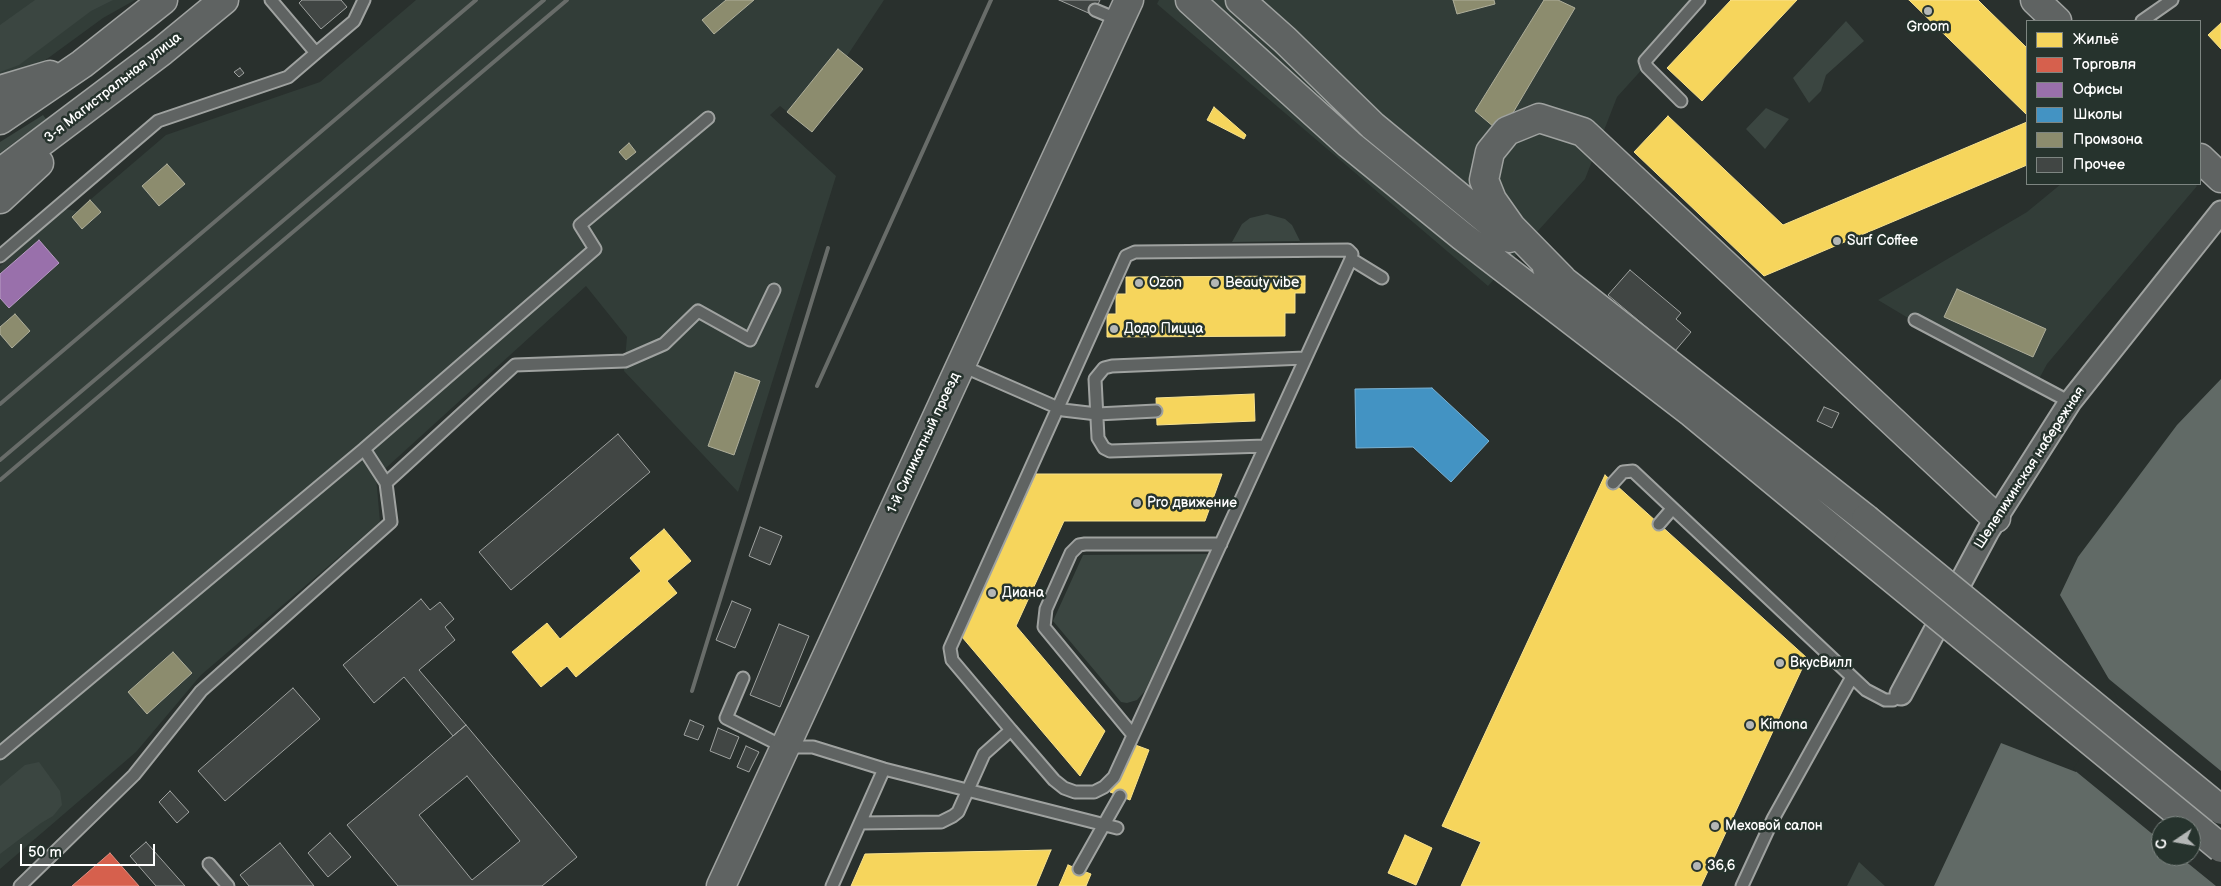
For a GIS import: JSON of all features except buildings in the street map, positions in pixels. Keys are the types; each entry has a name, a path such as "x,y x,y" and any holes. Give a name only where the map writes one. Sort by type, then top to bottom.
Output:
{"street":[{"path":"0,120 82,64 163,0"},
{"name":"3-я Магистральная улица","path":"0,173 101,98 224,0"},
{"path":"1190,0 1349,144 1462,236 1692,413 2221,848"},
{"path":"1240,0 1285,40 1372,126 1479,214 1866,519 2221,810"},
{"path":"2035,0 2056,20"},
{"name":"1-й Силикатный проезд","path":"721,886 960,365 1114,10"},
{"path":"0,90 82,64"},
{"path":"0,199 32,171 101,98"},
{"path":"1562,280 1511,227 1492,200 1484,180 1490,152 1507,132 1539,118 1583,132 1996,518"},
{"path":"2201,159 2221,178"},
{"name":"Шелепихинская набережная","path":"1900,694 1996,518 2070,402 2221,212"}],"lane":[{"path":"271,0 316,53"},
{"path":"0,256 158,120 288,77 354,22 364,0"},
{"path":"1682,101 1647,67 1645,61 1699,0"},
{"path":"2143,20 2172,0"},
{"path":"0,753 364,449 595,249 580,225 708,118"},
{"path":"1345,249 1350,252 1351,259 1114,777 1104,787 1084,793 1064,788 1054,780 952,660 950,648 1059,409 1122,260 1130,253 1345,249"},
{"path":"1351,259 1382,278"},
{"path":"386,483 516,365 625,361 664,344 698,311 750,340 774,290"},
{"path":"1915,320 2070,402"},
{"path":"1265,446 1110,451 1104,448 1098,438 1095,379 1104,368 1305,358"},
{"path":"960,365 1059,409 1097,414 1156,411"},
{"path":"20,886 134,775 201,691 391,522 386,483 364,449"},
{"path":"1614,483 1623,472 1632,471 1852,677 1876,697 1893,700 1900,694"},
{"path":"1659,524 1672,509"},
{"path":"1133,735 1044,628 1046,609 1071,553 1079,545 1085,544 1220,544"},
{"path":"1742,886 1773,819 1852,677"},
{"path":"743,678 726,718 784,747 813,748 884,769 1117,828"},
{"path":"860,823 947,820 958,812 984,754 1011,730"},
{"path":"832,886 884,769"},
{"path":"1079,869 1120,796"},
{"path":"209,864 228,886"}],"shaded area":[{"path":"0,0 135,0 103,18 25,75 0,84"},
{"path":"35,0 113,0 91,11 19,65 0,72 0,25"},
{"path":"416,0 884,0 847,56 863,69 812,132 780,106 770,115 836,176 738,492 624,371 627,337 586,286 376,477 380,522 201,675 136,752 0,869 0,266 65,209 77,211 166,135 320,82"},
{"path":"1159,0 1705,0 1617,97 1585,179 1488,286 1157,4"},
{"path":"1846,21 1864,41 1826,75 1821,91 1809,103 1793,78"},
{"path":"1766,108 1789,119 1765,149 1746,129"},
{"path":"43,115 46,119 0,153 0,142"},
{"path":"2060,185 2197,186 2047,364 2032,392 1878,300 2027,212"},
{"path":"1267,214 1285,219 1292,225 1300,241 1232,242 1242,224 1250,218"},
{"path":"2221,379 2221,886 1934,886 2001,743 2076,772 2121,700 2060,595 2078,557 2177,425"},
{"path":"1208,554 1145,691 1137,700 1127,703 1121,702 1053,621 1083,555"},
{"path":"39,762 60,791 62,805 53,816 0,854 0,786 25,765"},
{"path":"1859,862 1885,886 1847,886"}],"pier":[{"path":"2104,675 2221,771 2221,886 2216,886 2191,866 2201,866 2201,816 2151,816 2151,833 2073,769 2118,700"}],"railway":[{"path":"0,404 476,0"},
{"path":"0,460 544,0"},
{"path":"0,480 567,0"},
{"path":"817,386 991,0"},
{"path":"692,691 828,248"}],"place":[{"name":"Groom","path":"1928,11"},
{"name":"Surf Coffee","path":"1837,241"},
{"name":"Ozon","path":"1139,283"},
{"name":"Beauty vibe","path":"1215,283"},
{"name":"Додо Пицца","path":"1114,329"},
{"name":"Pro движение","path":"1137,503"},
{"name":"Диана","path":"992,593"},
{"name":"ВкусВилл","path":"1780,663"},
{"name":"Kimona","path":"1750,725"},
{"name":"Меховой салон","path":"1715,826"},
{"name":"36,6","path":"1697,866"}]}
